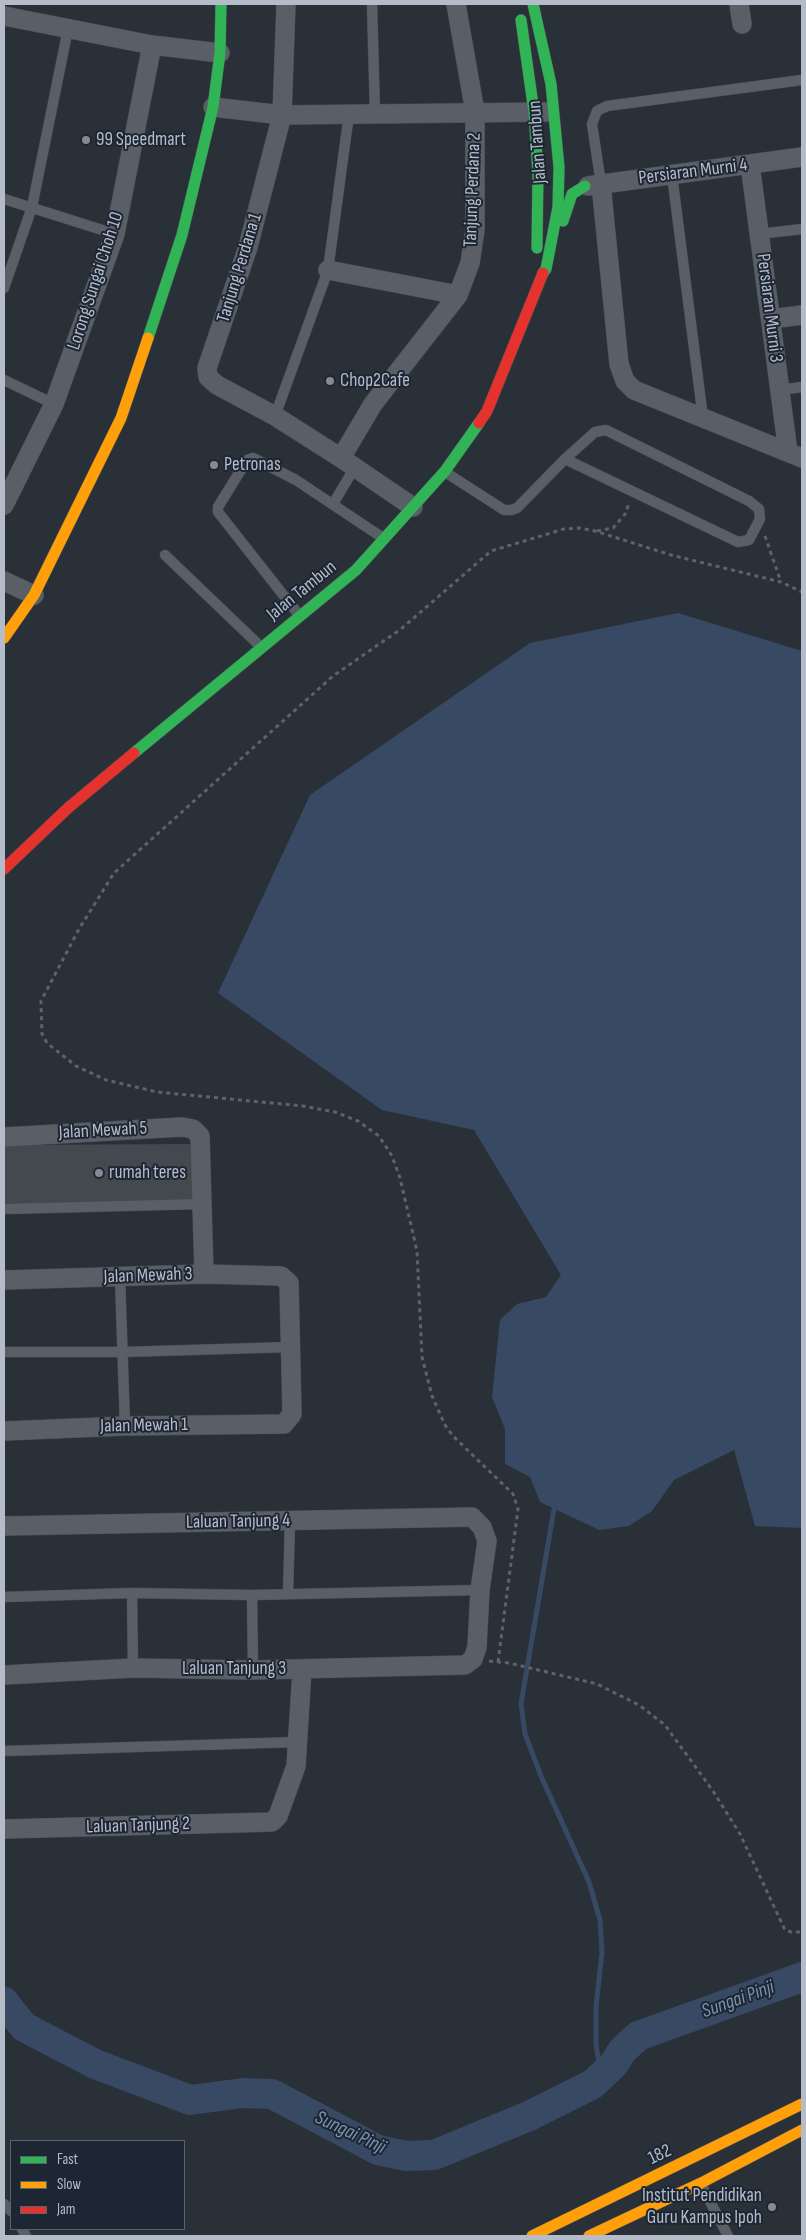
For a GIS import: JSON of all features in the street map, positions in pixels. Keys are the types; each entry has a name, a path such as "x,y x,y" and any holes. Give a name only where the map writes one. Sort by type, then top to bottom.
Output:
{"main road":[{"path":"4,638 34,595 122,418 182,235 213,107 220,53 221,4"},
{"name":"Jalan Tambun","path":"4,869 68,808 356,570 444,471 487,411 524,322 540,277 546,268 558,208 559,167 550,74 533,4"},
{"name":"Jalan Tambun","path":"520,11 534,112 538,173 537,268 540,277"},
{"path":"548,260 558,241 569,199 582,182 555,119"},
{"name":"182","path":"532,2236 802,2104"},
{"path":"589,2236 701,2183 802,2130"}],"street":[{"name":"Tanjung Perdana 1","path":"286,4 282,115 248,247 207,368 208,378 348,462 413,507"},
{"name":"Tanjung Perdana 2","path":"348,462 374,404 458,296 470,262 476,230 475,112 456,4"},
{"path":"739,4 742,24"},
{"path":"4,16 152,45 220,53"},
{"name":"Lorong Sungai Choh 10","path":"4,505 54,404 115,234 152,45"},
{"path":"213,107 282,115 534,112 555,119"},
{"name":"Persiaran Murni 4","path":"582,182 672,174 802,157"},
{"name":"Persiaran Murni 3","path":"750,164 780,390 795,455"},
{"path":"582,182 619,364 625,381 634,390 795,455"},
{"path":"328,270 458,296"},
{"path":"771,320 802,315"},
{"path":"4,581 34,595"},
{"name":"Jalan Mewah 5","path":"4,1136 182,1127 193,1129 200,1136 202,1204"},
{"path":"202,1204 204,1274"},
{"name":"Jalan Mewah 3","path":"4,1280 204,1274 277,1275 286,1278 289,1283 291,1347"},
{"name":"Jalan Mewah 1","path":"4,1431 125,1426 284,1424 292,1414 291,1347"},
{"name":"Laluan Tanjung 4","path":"4,1526 472,1517 482,1527 487,1541 480,1590"},
{"name":"Laluan Tanjung 3","path":"4,1675 133,1668 302,1670 465,1665 473,1659 476,1647 480,1590"},
{"path":"298,1742 302,1670"},
{"name":"Laluan Tanjung 2","path":"4,1829 272,1822 278,1816 294,1774 298,1742"}],"lane":[{"path":"372,4 375,114"},
{"path":"4,288 32,208 68,29"},
{"path":"582,182 596,111 608,106 802,80"},
{"path":"274,416 328,270 349,114"},
{"path":"672,174 703,418"},
{"path":"4,199 115,234"},
{"path":"760,234 802,229"},
{"path":"4,380 54,404"},
{"path":"780,390 802,387"},
{"path":"444,471 504,510 511,510 517,508 565,459 596,432 606,430 749,501 759,509 760,519 749,540 738,542 565,459"},
{"path":"300,616 220,516 218,507 248,460 253,458 296,480 384,538"},
{"path":"333,504 348,462"},
{"path":"165,555 261,647"},
{"path":"4,1209 202,1204"},
{"path":"120,1276 125,1426"},
{"path":"4,1352 122,1352 291,1347"},
{"path":"288,1594 290,1521"},
{"path":"4,1597 132,1593 252,1595 480,1590"},
{"path":"132,1593 133,1668"},
{"path":"252,1595 253,1670"},
{"path":"4,1751 298,1742"},
{"path":"701,2183 728,2236"}],"path":[{"path":"595,531 614,528 620,522 626,513 632,491"},
{"path":"757,525 765,536 781,582"},
{"path":"498,1662 518,1509 513,1494 453,1436 445,1425 432,1396 422,1357 417,1251 400,1178 392,1156 379,1136 358,1121 335,1112 303,1106 157,1092 106,1080 76,1066 47,1043 42,1034 41,1000 79,929 114,873 333,676 401,629 491,551 564,530 578,528 781,582 802,592"},
{"path":"509,1662 597,1684 639,1704 665,1726 713,1791 740,1834 785,1930 802,1932"}],"water":[{"path":"678,613 802,651 802,1528 755,1526 734,1450 674,1480 652,1511 629,1526 599,1530 540,1502 530,1477 505,1464 505,1429 492,1397 500,1320 517,1304 546,1297 561,1275 474,1130 382,1110 218,993 310,795 530,643"}],"building":[{"name":"rumah teres","path":"194,1144 196,1201 4,1204 4,1145"}],"waterway":[{"path":"554,1509 521,1704 525,1734 541,1776 589,1882 600,1920 602,1952 596,2007 596,2044 601,2077"},
{"name":"Sungai Pinji","path":"4,2002 24,2027 95,2064 190,2100 243,2093 272,2094 378,2150 406,2156 434,2155 529,2116 593,2084 614,2064 622,2051 638,2036 802,1977"}],"traffic: fast":[{"path":"148,338 182,235 213,107 220,53 221,4"},
{"path":"533,4 551,84 559,167 558,207 546,269 543,273"},
{"path":"521,20 534,112 538,173 537,248"},
{"path":"563,221 572,194 585,186"},
{"path":"134,753 356,570 445,471 479,423"}],"traffic: slow":[{"path":"4,638 34,595 121,418 148,338"},
{"path":"532,2236 802,2104"},
{"path":"589,2236 701,2183 802,2130"}],"traffic: jam":[{"path":"479,423 487,411 543,273"},
{"path":"4,869 68,808 134,753"}],"place":[{"name":"99 Speedmart","path":"86,140"},
{"name":"Chop2Cafe","path":"330,381"},
{"name":"Petronas","path":"214,465"},
{"name":"rumah teres","path":"99,1173"},
{"name":"Institut Pendidikan Guru Kampus Ipoh","path":"772,2207"}]}
